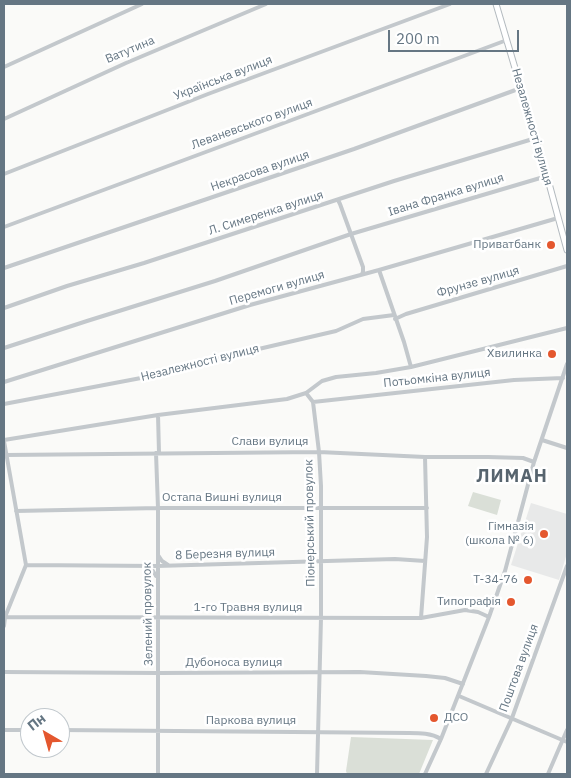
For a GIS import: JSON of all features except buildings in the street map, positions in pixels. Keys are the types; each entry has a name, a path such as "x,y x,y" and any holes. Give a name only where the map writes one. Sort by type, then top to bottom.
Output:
{"main road":[{"name":"Незалежності вулиця","path":"496,4 567,250"}],"street":[{"path":"4,67 142,4"},
{"name":"Ватутина","path":"4,119 126,62 266,4"},
{"name":"Українська вулиця","path":"4,174 208,94 450,4"},
{"name":"Леваневського вулиця","path":"4,227 506,40"},
{"name":"Некрасова вулиця","path":"4,268 308,165 521,88"},
{"name":"Л. Симеренка вулиця","path":"4,308 432,169 536,138"},
{"name":"Івана Франка вулиця","path":"4,348 215,281 351,234 547,176"},
{"path":"338,200 363,267 362,274"},
{"name":"Перемоги вулиця","path":"4,382 250,305 558,218"},
{"name":"Фрунзе вулиця","path":"395,317 567,266"},
{"path":"379,270 411,367"},
{"name":"Незалежності вулиця","path":"4,404 141,378 336,331 362,319 395,317"},
{"path":"4,624 26,564 4,440 158,415 287,399 306,393 322,381 336,377 411,367 567,328"},
{"path":"425,774 459,696 505,571 534,462 567,364"},
{"name":"Потьомкіна вулиця","path":"313,402 514,380 563,378"},
{"path":"306,393 313,402"},
{"name":"Піонерський провулок","path":"313,402 319,452 321,508 318,774"},
{"name":"Зелений провулок","path":"158,415 158,774"},
{"path":"542,440 567,448"},
{"name":"Слави вулиця","path":"6,455 319,452 425,457 523,458 534,462"},
{"path":"421,618 427,537 425,457"},
{"name":"Остапа Вишні вулиця","path":"16,511 158,508 427,508"},
{"path":"158,552 158,557 170,566"},
{"name":"8 Березня вулиця","path":"26,564 170,566 395,558 425,561"},
{"path":"142,566 153,571 158,580"},
{"name":"Поштова вулиця","path":"486,774 512,718 567,566"},
{"name":"1-го Травня вулиця","path":"5,617 421,618 465,610 478,612 489,617"},
{"name":"Дубоноса вулиця","path":"4,672 360,672 445,678 463,684"},
{"path":"459,696 565,741"},
{"path":"4,730 20,730"},
{"name":"Паркова вулиця","path":"70,730 428,734 435,735 441,739"},
{"path":"548,774 565,741 567,730"}],"shaded area":[{"path":"473,492 501,500 497,515 468,506"},
{"name":"Гімназія (школа № 6)","path":"531,503 567,514 567,553 559,580 511,565"},
{"path":"351,737 433,740 419,774 347,774"}],"place":[{"name":"Приватбанк","path":"551,245"},
{"name":"Хвилинка","path":"552,354"},
{"name":"Гімназія (школа № 6)","path":"544,534"},
{"name":"Т-34-76","path":"528,580"},
{"name":"Типографія","path":"511,602"},
{"name":"ДСО","path":"434,718"}],"district":[{"name":"ЛИМАН","path":"512,477"}]}
